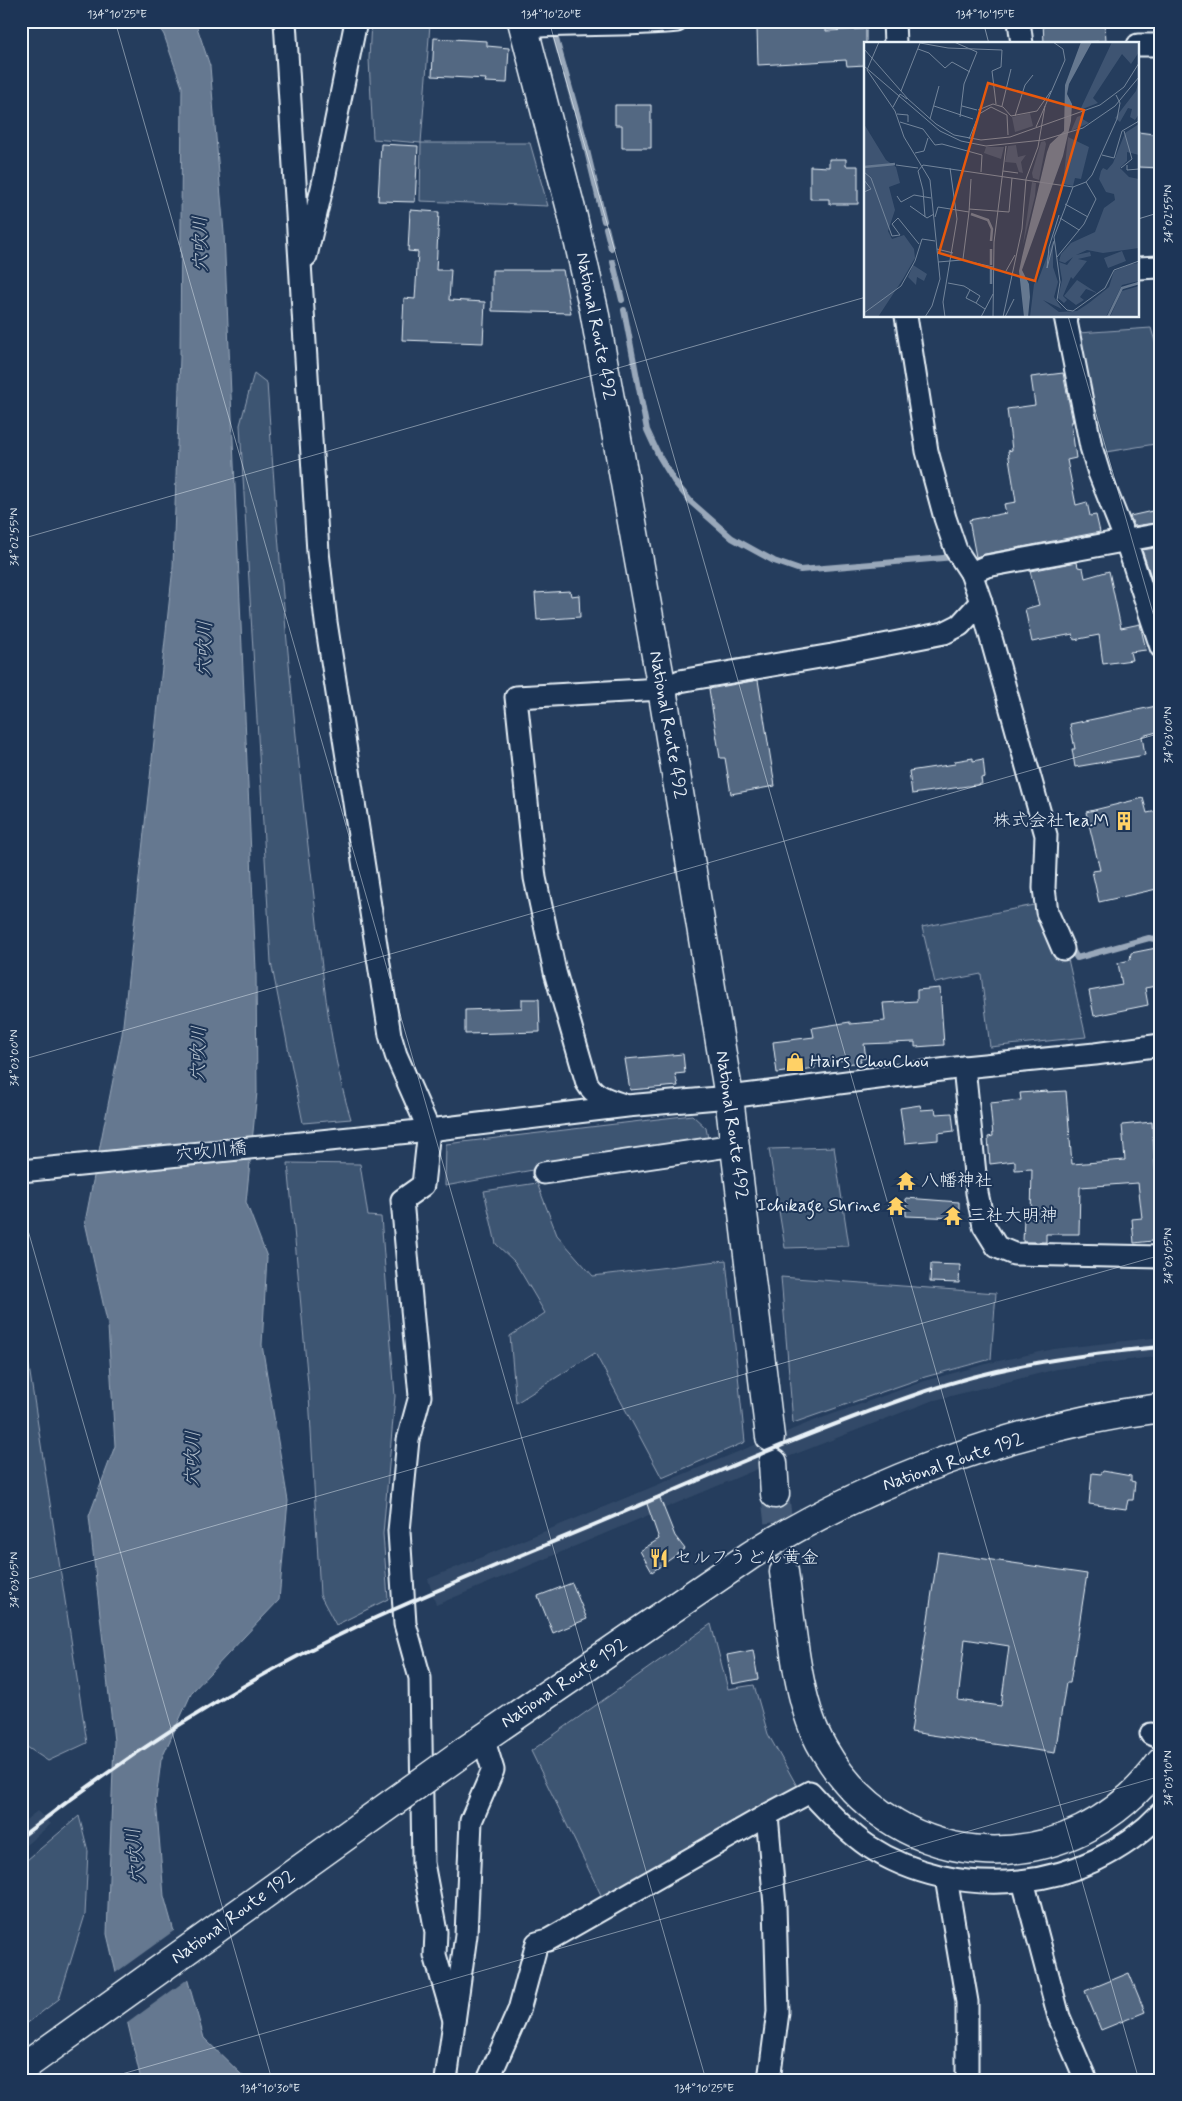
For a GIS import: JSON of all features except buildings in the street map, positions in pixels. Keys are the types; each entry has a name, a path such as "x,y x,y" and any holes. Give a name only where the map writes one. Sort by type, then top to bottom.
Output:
{"highway":[{"name":"National Route 492","path":"522,24 570,204 594,310 662,690 729,1097 770,1437"},
{"name":"National Route 192","path":"21,2069 474,1744 750,1555 788,1532 826,1512 916,1471 1012,1440 1136,1411 1161,1408"},
{"path":"773,1464 775,1494"},
{"path":"784,1572 804,1699 813,1728 822,1747 846,1782 861,1798 892,1821 908,1830 941,1843 977,1850 1019,1850 1040,1846 1076,1834 1103,1820 1136,1793 1161,1762"}],"street":[{"path":"285,21 318,552 326,622 390,1035 396,1055 429,1130 423,1185 402,1200 420,1396 408,1440 399,1531 405,1624 420,1678 423,1863 436,1932 435,1955 454,2020"},
{"path":"301,276 323,184 356,21"},
{"path":"522,24 635,25 676,21"},
{"path":"894,21 894,42"},
{"path":"1019,21 1022,42"},
{"path":"1140,45 1161,44"},
{"path":"1140,268 1154,268 1161,265"},
{"path":"906,318 927,451 945,518 956,550 971,573 981,602 1046,835 1044,888 1047,912 1063,949"},
{"path":"1065,318 1091,447 1099,473 1126,541 1161,647"},
{"path":"971,573 987,566 1161,534"},
{"path":"627,1106 601,1097 587,1083 555,972 535,878 516,697 662,690 680,681 832,655 944,633 960,625 981,602"},
{"name":"穴吹川橋","path":"21,1171 429,1130 627,1106 729,1097 964,1067 1095,1054 1161,1045"},
{"path":"964,1067 980,1210 984,1226 997,1247 1014,1254 1161,1257"},
{"path":"544,1173 735,1145"},
{"path":"446,2080 466,1935 471,1821 493,1770 474,1744"},
{"path":"488,2080 519,2010 537,1943 548,1940 766,1815 810,1792 841,1826 869,1846 899,1863 946,1878 983,1883 1023,1881 1052,1876 1081,1866 1133,1838 1161,1813"},
{"path":"766,1815 775,1905 778,2012 770,2080"},
{"path":"946,1878 967,2002 967,2080"},
{"path":"1023,1881 1059,2017 1086,2080"}],"shaded area":[{"path":"371,21 430,24 421,143 373,139 369,59"},
{"path":"421,143 530,143 548,206 420,201"},
{"path":"1151,328 1161,362 1161,443 1100,453 1078,333"},
{"path":"254,373 267,383 286,632 322,970 336,1060 351,1119 303,1123 271,962 240,425"},
{"path":"1039,904 1068,959 1086,1037 990,1047 981,974 935,983 922,927"},
{"path":"692,1115 706,1128 708,1138 445,1186 446,1144"},
{"path":"834,1147 849,1246 785,1248 769,1149"},
{"path":"288,1163 360,1164 368,1216 381,1217 395,1396 383,1534 388,1599 336,1625 320,1595 309,1395"},
{"path":"537,1183 557,1235 593,1276 726,1260 745,1442 662,1478 595,1353 516,1403 510,1336 545,1313 515,1262 496,1244 484,1191"},
{"path":"781,1277 996,1293 991,1359 925,1377 793,1423"},
{"path":"21,1315 87,1743 48,1761 21,1743"},
{"path":"1161,1337 1161,1356 1057,1369 931,1401 755,1470 436,1605 428,1579 811,1422 925,1381 990,1363 1054,1349"},
{"path":"711,1624 728,1689 754,1685 768,1734 797,1786 603,1899 531,1751"},
{"path":"37,1811 51,1824 21,1849 21,1824"},
{"path":"79,1816 88,1851 85,1915 59,1999 21,2028 21,1865"}],"water":[{"name":"穴吹川","path":"156,21 195,21 210,66 224,233 256,970 257,1092 246,1202 267,1257 262,1345 288,1501 279,1600 192,1692 161,1760 156,1800 164,1896 204,2038 247,2080 141,2080 107,1934 114,1741 89,1516 115,1446 108,1326 85,1222 122,1034 173,567 180,357 182,87 164,35"}],"pier":[{"path":"175,1930 189,1978 126,2024 114,1974"}],"waterway":[{"path":"554,32 584,138 604,221"},
{"path":"606,228 611,248"},
{"path":"613,262 622,300"},
{"path":"624,310 647,430 659,456 674,481 691,502 732,538 774,561 800,570 955,557"},
{"path":"1070,946 1077,958 1149,938 1155,939 1158,943 1161,956"}],"tunnel":[{"path":"775,1494 784,1572"}],"railway":[{"path":"21,1837 143,1749 229,1695 317,1646 457,1582 770,1450 926,1391 1013,1367 1072,1357 1161,1347"}],"place":[{"name":"株式会社Tea.M","path":"1124,821"},
{"name":"Hairs ChouChou","path":"795,1062"},
{"name":"八幡神社","path":"906,1181"},
{"name":"Ichikage Shrine","path":"896,1206"},
{"name":"三社大明神","path":"953,1216"},
{"name":"セルフうどん黄金","path":"659,1558"}]}
